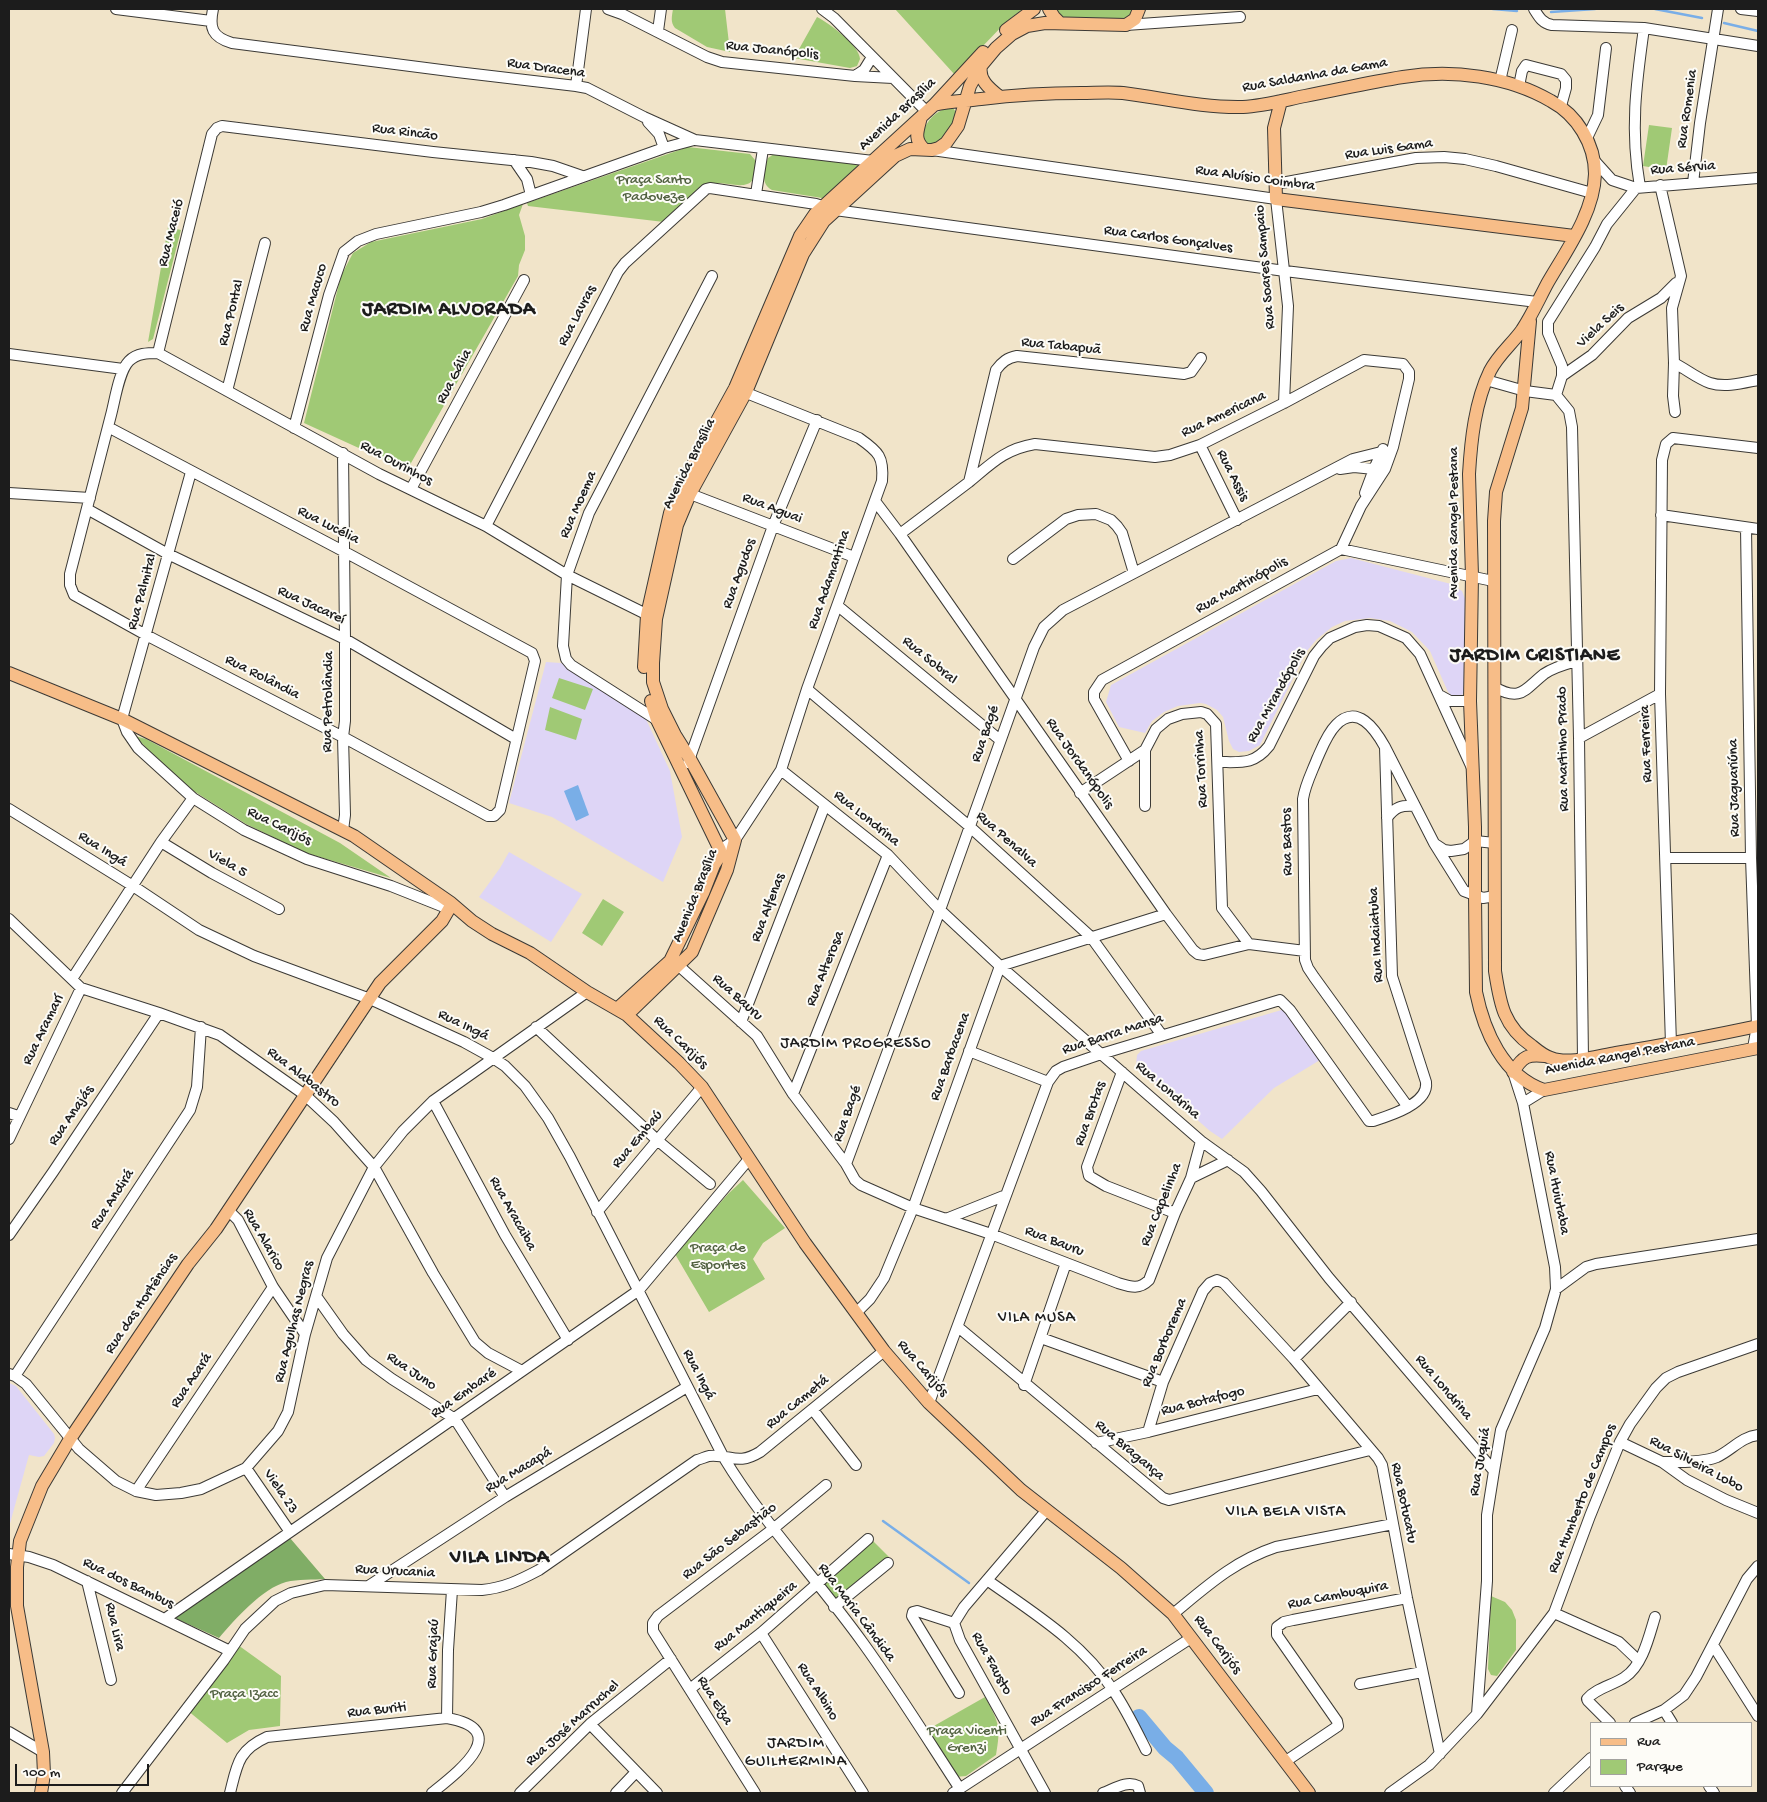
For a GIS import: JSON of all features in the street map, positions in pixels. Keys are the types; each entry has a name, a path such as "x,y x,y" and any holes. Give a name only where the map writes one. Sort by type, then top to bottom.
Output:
{"main road":[{"name":"Avenida Brasília","path":"830,208 873,161 927,112 988,47 1011,26 1034,9"},
{"path":"1049,9 1054,18 1059,22"},
{"path":"1126,25 1134,19 1139,9"},
{"name":"Avenida Brasília","path":"675,964 714,865 719,857 720,850 657,720 645,676 652,617 670,513 685,492 741,390 800,236 810,219 848,198 897,154 910,149 928,150 943,146 958,126 970,86 981,66 996,48 1015,31 1033,24 1059,22 1126,25"},
{"path":"981,66 980,74 983,80 1000,97"},
{"name":"Rua Saldanha da Gama","path":"927,112 966,101 1000,97 1032,94 1115,92 1204,105 1253,106 1403,76 1431,74 1457,75 1520,86 1561,106 1579,126 1592,148 1595,173 1593,190 1574,236 1531,316"},
{"name":"Rua Soares Sampaio","path":"1276,199 1274,128 1281,101"},
{"path":"1253,106 1269,118 1274,128"},
{"path":"927,112 916,135 920,144 928,150"},
{"name":"Rua Aluísio Coimbra","path":"1276,199 1574,236"},
{"name":"Avenida Rangel Pestana","path":"1531,316 1513,342 1496,360 1486,380 1471,441 1469,474 1472,576 1470,701 1475,841 1476,992 1479,1006 1497,1049 1513,1072 1534,1087 1544,1090 1756,1048"},
{"name":"Avenida Rangel Pestana","path":"1531,316 1526,348 1524,391 1520,420 1496,492 1494,521 1495,971 1499,1000 1505,1017 1514,1030 1527,1043 1545,1056 1560,1061 1583,1059 1671,1044 1758,1026"},
{"name":"Avenida Brasília","path":"622,1012 675,964 692,952 727,870 735,840 690,759 674,735 662,709 653,682 652,617"},
{"name":"Rua Carijós","path":"9,673 122,719 343,830 450,906 476,914 517,938 530,953 587,992 622,1012 679,1063 702,1087 805,1243 884,1351 929,1404 1020,1490 1121,1568 1173,1614 1309,1793"},
{"name":"Rua das Hortências","path":"41,1793 44,1774 43,1752 17,1606 13,1554 36,1499 70,1439 188,1264 228,1210 380,983 442,921 450,906"},
{"path":"1513,1072 1518,1063 1526,1057 1532,1055 1545,1056"},
{"name":"Rua das Hortências","path":"44,1774 49,1793"}],"street":[{"path":"116,9 211,24 213,9"},
{"path":"576,86 586,9"},
{"name":"Rua Joanópolis","path":"608,9 658,31 707,57 722,62 855,76 893,78"},
{"path":"658,31 662,9"},
{"path":"822,9 834,18 927,112"},
{"path":"1534,9 1546,24 1644,28 1757,47"},
{"name":"Rua Romenia","path":"1693,182 1700,123 1718,9"},
{"path":"1741,9 1758,12"},
{"path":"1126,25 1240,18"},
{"name":"Rua Dracena","path":"211,24 218,37 232,43 587,88 695,140 873,161"},
{"path":"1486,380 1524,391 1556,395 1562,376 1560,360 1548,333 1548,322 1607,224 1638,187 1634,140 1634,110 1644,28"},
{"path":"1500,81 1512,30"},
{"path":"1587,138 1598,115 1606,48"},
{"path":"855,76 864,70 872,57"},
{"path":"1520,86 1522,71 1526,65 1562,74 1566,84 1561,106"},
{"path":"644,117 659,134 664,148"},
{"name":"Rua Rincão","path":"222,126 514,160 553,166 582,176"},
{"name":"Rua Maceió","path":"158,353 212,134 217,128 222,126"},
{"name":"Rua Macuco","path":"294,428 329,295 344,252 358,241 366,237 481,212 664,148 695,140"},
{"path":"756,194 764,149"},
{"name":"Rua Aluísio Coimbra","path":"928,150 1276,199"},
{"name":"Rua Luis Gama","path":"1276,184 1416,158 1444,157 1465,159 1593,190"},
{"path":"514,160 527,179 531,195"},
{"name":"Rua Sérvia","path":"1594,160 1612,180 1638,187 1758,178"},
{"path":"1593,190 1612,180"},
{"path":"1660,186 1681,276 1672,308 1673,396 1675,412"},
{"name":"Rua Lavras","path":"486,526 614,280 625,263 706,189 715,188 756,194 830,208"},
{"path":"848,198 855,212"},
{"name":"Rua Soares Sampaio","path":"1276,199 1289,317 1284,403"},
{"name":"Rua Carlos Gonçalves","path":"830,208 1285,271 1537,302"},
{"name":"Rua Pontal","path":"227,391 265,243"},
{"name":"Rua Moema","path":"657,720 571,665 566,659 563,646 567,575 589,512 712,276"},
{"name":"Viela Seis","path":"1562,376 1592,356 1628,318 1665,295 1681,276"},
{"name":"Rua Gália","path":"411,489 524,280"},
{"path":"9,354 123,369 129,360 136,356 145,353 158,353"},
{"name":"Rua Ourinhos","path":"158,353 294,428 486,526 567,575 652,617"},
{"name":"Rua Tabapuã","path":"969,482 996,370 1001,363 1010,358 1017,356 1184,374 1191,372 1201,358"},
{"path":"1673,359 1709,383 1720,385 1758,380"},
{"name":"Rua Americana","path":"969,482 1004,454 1019,447 1035,444 1155,457 1170,455 1200,445 1364,360 1403,364 1409,372 1396,433"},
{"name":"Rua Rolândia","path":"123,369 70,574 71,591 74,596 146,636 343,736 488,816 494,816 500,810 535,661 532,653"},
{"name":"Rua Adamantina","path":"720,850 735,840 781,770 807,689 882,481 883,465 875,449 860,438 741,390"},
{"name":"Rua Martinho Prado","path":"1556,395 1569,412 1572,427 1579,738 1583,1059"},
{"name":"Rua Agudos","path":"684,776 773,526 817,420"},
{"name":"Rua Lucélia","path":"108,427 532,653"},
{"path":"1396,433 1381,452 1361,506 1340,549 1493,582"},
{"path":"1361,506 1385,469 1396,433"},
{"name":"Rua Ferreira","path":"1671,1044 1660,694 1662,460 1666,444 1673,438 1678,437 1758,448"},
{"name":"Rua Assis","path":"1200,445 1237,520"},
{"name":"Rua Bagé","path":"846,1164 940,910 1014,699 1034,647 1044,627 1063,610 1353,459 1381,452"},
{"name":"Rua Petrolândia","path":"343,453 345,639 345,721 343,736 345,815 343,830"},
{"name":"Rua Bagé","path":"1336,469 1354,467 1374,469"},
{"name":"Rua Palmital","path":"122,719 191,472"},
{"path":"900,534 969,482"},
{"name":"Rua Aguai","path":"685,492 854,557"},
{"path":"9,493 90,498"},
{"name":"Rua Jordanópolis","path":"875,501 1193,950 1198,954 1204,955 1249,944 1304,951"},
{"name":"Rua Jacareí","path":"87,509 168,554 345,639 516,739"},
{"path":"1013,559 1066,519 1078,515 1096,514 1111,520 1122,533 1134,573"},
{"path":"1661,515 1758,529"},
{"name":"Rua Jaguariúna","path":"1746,528 1751,858 1758,1026 1756,1048"},
{"name":"Rua Martinópolis","path":"1129,761 1094,699 1094,692 1102,680 1340,549"},
{"name":"Rua Sobral","path":"838,606 1000,740"},
{"name":"Rua Mirandópolis","path":"1218,762 1246,762 1260,756 1269,746 1314,656 1330,638 1355,627 1367,625 1379,626 1406,638 1420,654 1472,770"},
{"path":"1494,687 1518,695 1550,671 1563,664 1577,661"},
{"name":"Rua Penalva","path":"807,689 969,826 1091,937 1162,1034"},
{"path":"1579,738 1660,694"},
{"path":"1439,695 1450,701 1470,701"},
{"name":"Rua Torrinha","path":"1080,793 1145,750 1156,729 1162,724 1182,714 1201,712 1207,714 1216,724 1222,908 1249,944"},
{"name":"Rua Bastos","path":"1408,1107 1308,968 1304,951 1303,799 1306,785 1334,726 1342,720 1360,718 1370,724 1377,732 1434,843 1464,891 1474,895"},
{"name":"Rua Carijós","path":"122,719 127,732 138,748 193,798 244,830 307,859 450,906"},
{"path":"674,735 696,740"},
{"name":"Rua Indaiatuba","path":"1385,747 1392,976 1427,1088 1424,1094 1408,1107"},
{"path":"1145,750 1145,806"},
{"name":"Rua Londrina","path":"781,770 888,855 940,910 1000,966 1201,1141 1244,1172 1329,1278 1494,1471"},
{"path":"1386,795 1395,790 1406,789"},
{"path":"72,979 161,842 193,798"},
{"name":"Rua Alfenas","path":"742,1022 825,805"},
{"path":"1387,818 1399,806 1415,806"},
{"name":"Rua Ingá","path":"9,809 133,886 199,930 254,956 370,999 464,1042 505,1066 526,1086 548,1118 570,1157 724,1458"},
{"path":"1434,843 1444,850 1451,851 1464,849 1475,841 1495,843"},
{"name":"Viela 5","path":"161,842 279,910"},
{"name":"Rua Alterosa","path":"793,1094 888,855"},
{"path":"1666,858 1751,858"},
{"path":"1474,895 1483,898 1495,896"},
{"path":"1000,966 1166,914"},
{"name":"Rua Alabastro","path":"9,920 81,988 220,1035 305,1095 334,1122 374,1167 433,1273 475,1342 488,1353 522,1371"},
{"name":"Rua Bauru","path":"675,964 757,1036 793,1094 846,1164 855,1180 861,1185 912,1208 990,1234 1134,1288 1143,1286 1149,1280"},
{"name":"Rua Barbacena","path":"856,1313 880,1287 912,1208 1000,966"},
{"name":"Rua Aramarí","path":"9,1139 14,1115 81,988"},
{"name":"Rua Agulhas Negras","path":"12,1375 26,1384 70,1439 98,1467 116,1481 136,1491 156,1495 202,1489 246,1468 278,1431 288,1412 305,1334 327,1258 374,1167 403,1131 433,1101 587,992"},
{"name":"Rua Barra Mansa","path":"929,1404 990,1234 1048,1082 1056,1071 1162,1034 1280,1000 1290,1010 1369,1121 1402,1111 1408,1107"},
{"name":"Rua Anajás","path":"9,1235 159,1013"},
{"name":"Rua Andirá","path":"12,1375 190,1110 197,1087 201,1027"},
{"path":"536,1027 657,1140 710,1184"},
{"path":"969,1051 1048,1082"},
{"name":"Rua Brotas","path":"1122,1072 1088,1167 1089,1176 1095,1182 1175,1213"},
{"name":"Rua Ituiutaba","path":"1513,1072 1523,1103 1555,1268 1556,1289"},
{"name":"Rua Embaú","path":"597,1212 702,1087"},
{"path":"1523,1103 1544,1090"},
{"name":"Rua Aracaiba","path":"433,1101 505,1235 568,1340"},
{"name":"Rua Capelinha","path":"1149,1280 1191,1178 1201,1141"},
{"name":"Rua Embaré","path":"166,1618 639,1290 749,1159"},
{"path":"1191,1178 1228,1160"},
{"path":"946,1219 1006,1195"},
{"name":"Rua Alarico","path":"228,1210 238,1220 273,1287 305,1334"},
{"path":"1556,1289 1586,1267 1596,1264 1758,1239"},
{"path":"1024,1384 1066,1263"},
{"name":"Rua Borborema","path":"1148,1432 1163,1382 1203,1291 1210,1283 1217,1280 1224,1283"},
{"name":"Rua Botucatu","path":"1224,1283 1294,1359 1382,1465 1407,1598 1440,1754"},
{"name":"Rua Acará","path":"136,1491 273,1287"},
{"name":"Rua Juquiá","path":"1477,1714 1487,1580 1488,1515 1501,1430 1545,1328 1556,1289"},
{"name":"Rua Juno","path":"316,1296 343,1334 366,1360 455,1419 505,1497"},
{"path":"1294,1359 1351,1302"},
{"name":"Rua Bragança","path":"958,1327 1158,1495 1169,1500 1370,1450"},
{"path":"1041,1338 1163,1382"},
{"name":"Rua Humberto de Campos","path":"1477,1714 1554,1613 1620,1442 1630,1424 1656,1388 1666,1378 1678,1372 1758,1344"},
{"name":"Rua Cametá","path":"724,1458 737,1460 753,1457 774,1442 884,1351"},
{"name":"Rua Macapá","path":"370,1585 505,1497 687,1387"},
{"name":"Rua Botafogo","path":"1096,1443 1148,1432 1318,1389"},
{"path":"813,1410 856,1465"},
{"path":"1662,1462 1684,1462 1716,1457 1741,1440 1758,1435"},
{"name":"Rua Silveira Lobo","path":"1620,1442 1662,1462 1687,1480 1718,1496 1758,1513"},
{"name":"Rua Urucania","path":"122,1793 245,1629 276,1601 291,1593 325,1585 370,1585 452,1590 499,1588 515,1583 539,1570 697,1460 709,1456 724,1458"},
{"name":"Rua Maria Cândida","path":"724,1458 773,1529 863,1643 956,1791"},
{"name":"Viela 23","path":"246,1468 290,1532"},
{"name":"Rua São Sebastião","path":"653,1623 658,1616 773,1529 826,1485"},
{"name":"Rua Fausto","path":"1045,1793 960,1640 954,1623 964,1607 1046,1511"},
{"path":"1173,1614 1222,1574 1241,1561 1260,1552 1276,1547 1393,1524"},
{"name":"Rua Mantiqueira","path":"690,1690 762,1633 868,1539"},
{"name":"Rua dos Bambus","path":"13,1554 53,1565 166,1618 230,1651"},
{"path":"834,1607 888,1563"},
{"path":"1638,1722 1664,1710 1688,1690 1756,1572"},
{"path":"987,1580 1063,1635 1087,1657 1113,1690 1146,1750"},
{"name":"Rua Lira","path":"87,1581 111,1680"},
{"name":"Rua Grajaú","path":"447,1718 448,1650 452,1590"},
{"name":"Rua Cambuquira","path":"1286,1761 1335,1730 1338,1726 1337,1721 1277,1635 1278,1627 1284,1622 1407,1598"},
{"path":"954,1623 917,1611 913,1612 912,1616 915,1624 959,1693"},
{"path":"1554,1613 1619,1642 1639,1660"},
{"path":"1609,1722 1587,1699 1592,1694 1626,1676 1633,1670 1639,1660 1655,1617"},
{"name":"Rua Elza","path":"653,1623 653,1631 755,1793"},
{"name":"Rua Albino","path":"762,1633 863,1793"},
{"name":"Rua Francisco Ferreira","path":"956,1791 1191,1638"},
{"path":"1713,1645 1758,1716"},
{"name":"Rua José Marruchel","path":"520,1793 590,1724 671,1659"},
{"path":"1360,1684 1422,1672"},
{"path":"1664,1710 1671,1722"},
{"path":"1390,1793 1409,1781 1440,1754 1477,1714"},
{"name":"Rua Buriti","path":"230,1793 237,1764 241,1756 248,1748 268,1737 447,1718 465,1721 471,1725 479,1737 479,1744 474,1754 432,1793"},
{"path":"590,1724 657,1793"},
{"path":"9,1732 43,1752"},
{"path":"1554,1793 1590,1759"},
{"path":"616,1793 636,1772"},
{"path":"1103,1793 1125,1785 1134,1784 1138,1786 1140,1792"}],"shaded area":[{"path":"1351,558 1451,584 1462,591 1465,599 1465,688 1463,694 1452,696 1448,692 1430,651 1412,632 1390,621 1370,618 1345,621 1332,627 1317,639 1306,652 1260,745 1249,751 1239,752 1233,749 1223,717 1217,710 1206,704 1178,706 1164,712 1152,721 1145,733 1119,727 1106,702 1111,685 1336,561"},
{"path":"546,662 561,663 645,717 670,771 682,837 663,882 552,817 509,803"},
{"path":"509,852 582,894 551,942 479,897"},
{"path":"1285,1009 1320,1060 1274,1088 1222,1139 1210,1131 1136,1066 1137,1055 1141,1051"},
{"path":"9,1383 16,1386 54,1434 55,1438 54,1443 44,1456 29,1455 9,1527"}],"green space":[{"path":"673,9 725,9 730,52 707,47 675,28 672,21"},
{"path":"895,9 1023,9 1006,22 955,75"},
{"path":"1052,9 1133,9 1131,16 1126,20 1063,19"},
{"path":"817,17 836,29 855,48 860,59 857,66 850,68 794,58"},
{"path":"946,108 953,108 958,115 942,144 928,144 923,139 923,134 929,120 936,113"},
{"path":"1649,125 1672,128 1666,170 1643,166"},
{"name":"Praça Santo Padoveze","path":"688,147 750,154 755,160 753,180 741,185 706,184 664,222 528,206 527,203"},
{"path":"774,154 861,165 825,198 822,198 772,190 768,187 764,180 764,171 768,158"},
{"path":"523,204 519,215 525,236 525,250 519,265 518,276 407,470 304,423 341,276 353,253 371,242 482,219"},
{"path":"168,227 181,230 153,339 148,342"},
{"path":"559,678 593,689 585,710 552,698"},
{"path":"550,707 582,719 576,740 545,730"},
{"path":"135,736 146,739 340,843 391,878 306,853 246,824 192,790 162,764"},
{"path":"603,899 624,912 602,946 582,933"},
{"name":"Praça de Esportes","path":"743,1180 785,1228 763,1243 753,1259 765,1279 709,1312 675,1254 728,1194"},
{"path":"290,1538 325,1579 291,1581 277,1585 250,1605 219,1638 175,1618"},
{"path":"872,1540 889,1557 836,1600 823,1583"},
{"path":"1491,1596 1505,1602 1512,1610 1516,1620 1516,1650 1497,1676 1491,1675 1488,1669"},
{"name":"Praça Izacc","path":"238,1645 281,1676 280,1726 249,1730 227,1743 187,1710"},
{"name":"Praça Vicenti Grenzi","path":"985,1697 998,1725 996,1755 966,1776 955,1777 925,1731"}],"water":[{"path":"578,785 589,815 576,821 564,791"}],"waterway":[{"path":"1493,9 1517,11"},
{"path":"1551,12 1595,9"},
{"path":"1655,9 1702,18"},
{"path":"1724,23 1758,31"},
{"path":"883,1521 969,1583"},
{"path":"1139,1717 1206,1793"}],"district":[{"name":"JARDIM ALVORADA","path":"449,311"},
{"name":"JARDIM CRISTIANE","path":"1535,657"},
{"name":"JARDIM PROGRESSO","path":"856,1045"},
{"name":"VILA MUSA","path":"1037,1319"},
{"name":"VILA BELA VISTA","path":"1286,1513"},
{"name":"VILA LINDA","path":"500,1559"},
{"name":"JARDIM GUILHERMINA","path":"796,1754"}]}
